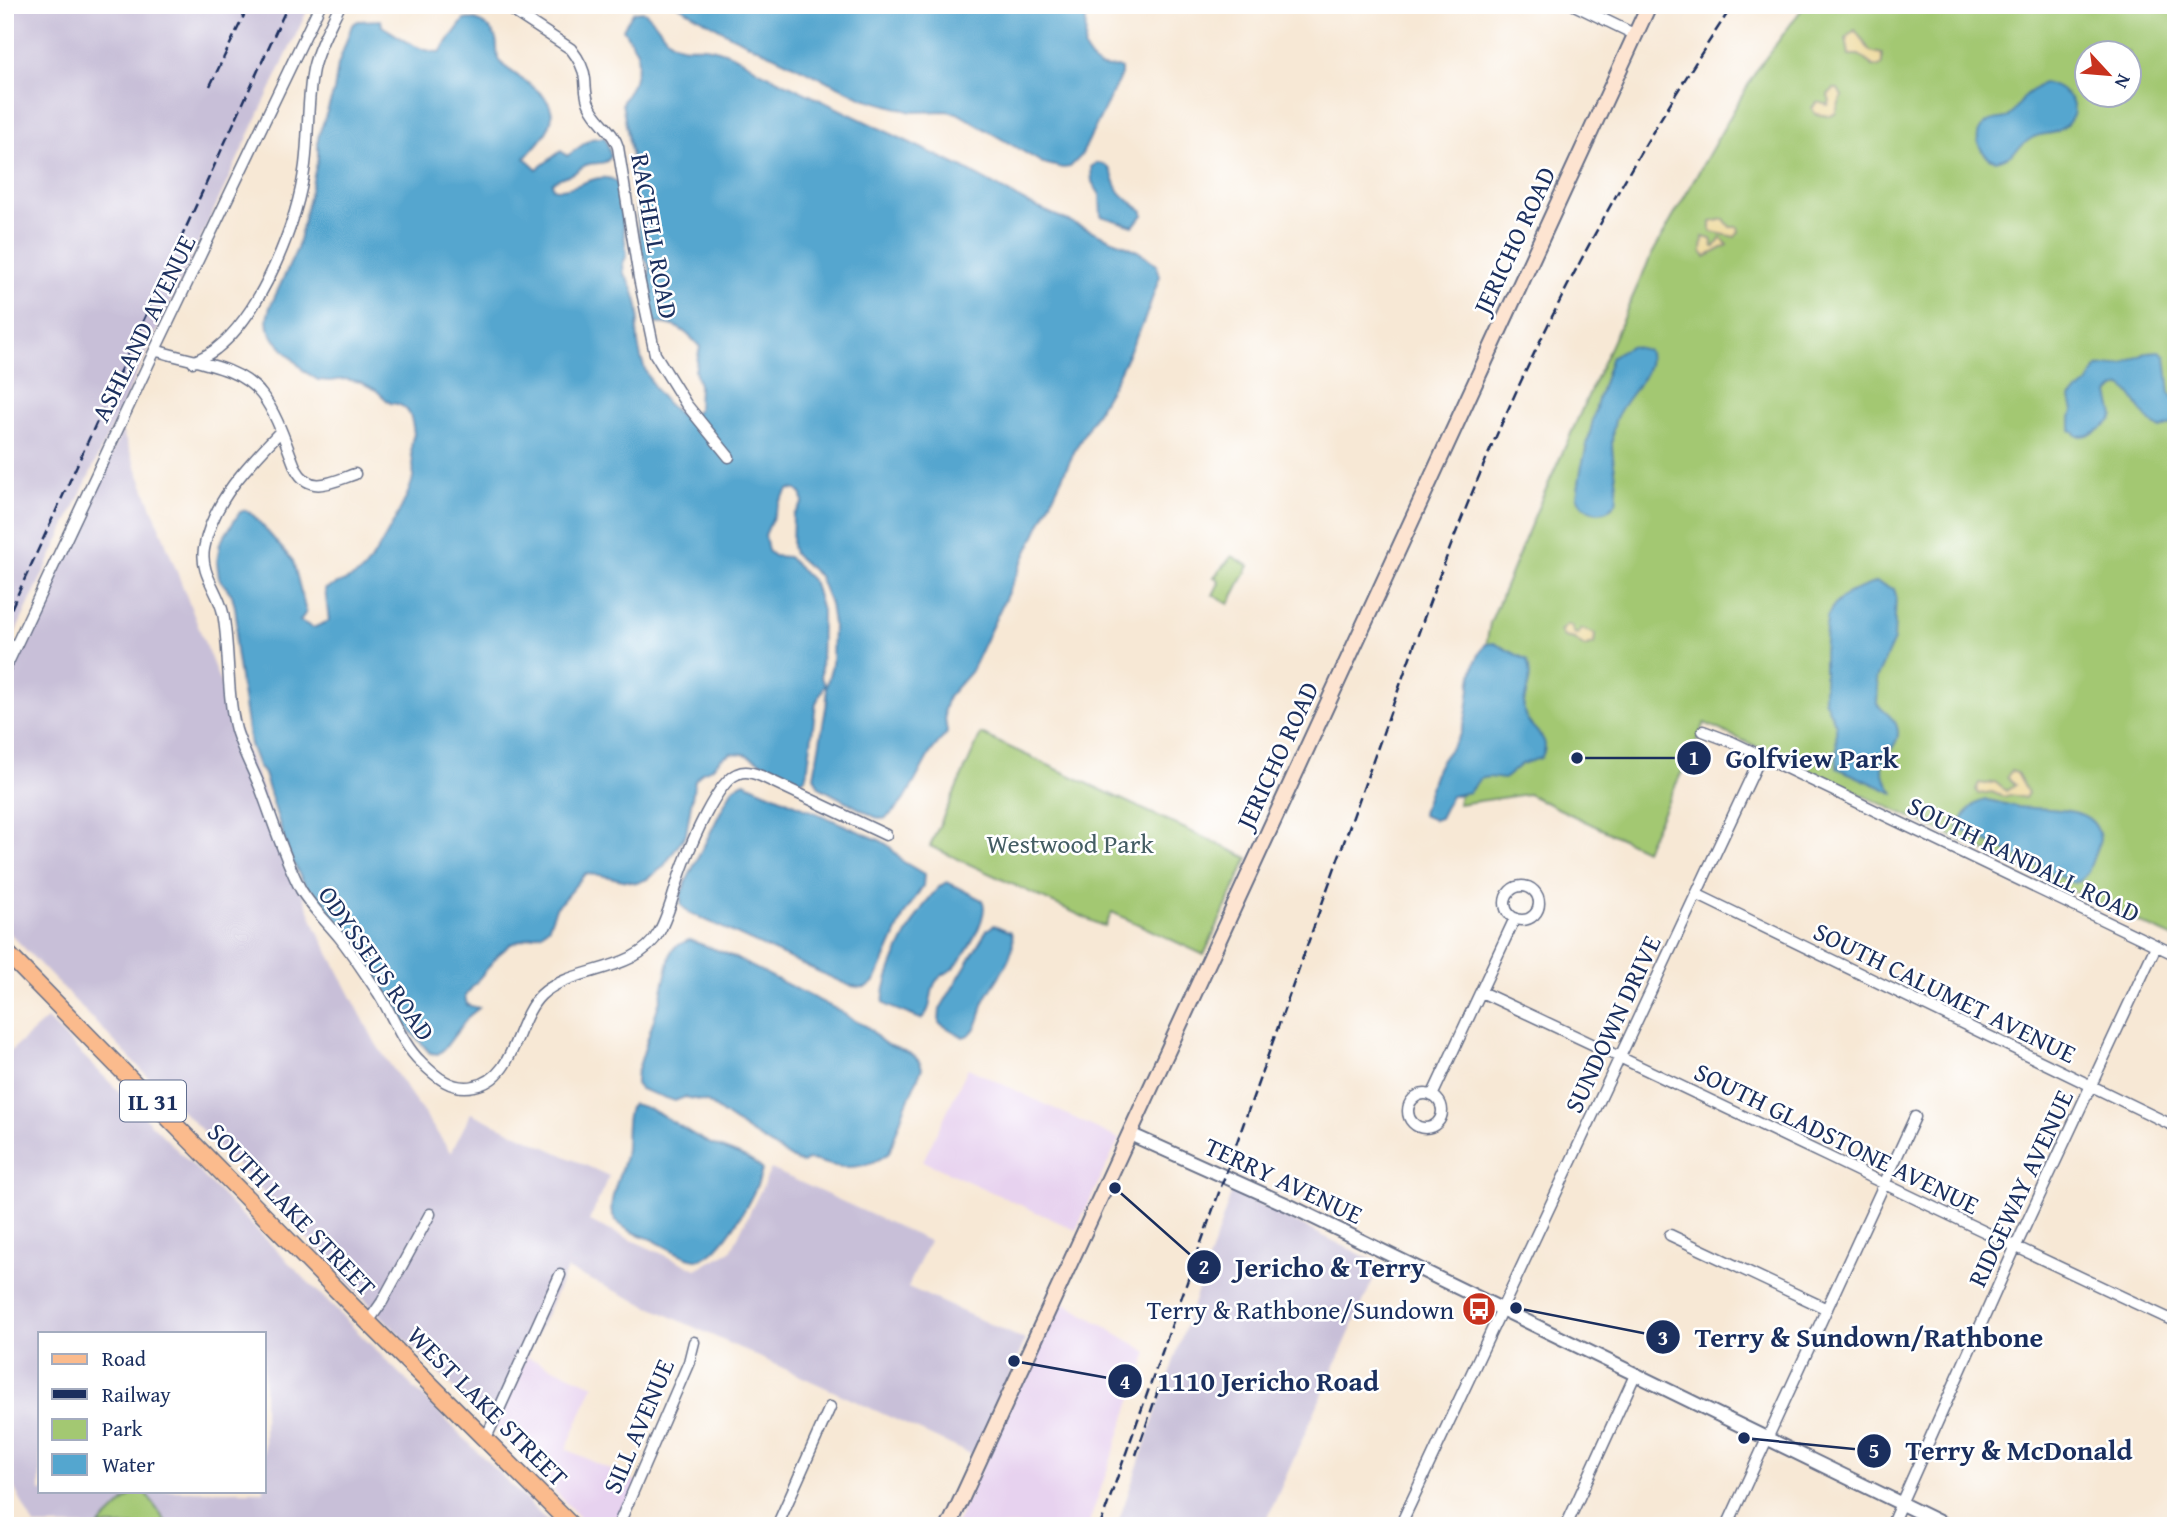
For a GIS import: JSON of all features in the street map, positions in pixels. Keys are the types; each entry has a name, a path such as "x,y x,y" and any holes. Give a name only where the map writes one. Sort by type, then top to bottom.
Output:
{"main road":[{"name":"JERICHO ROAD","path":"949,1526 1649,5"},
{"name":"SOUTH LAKE STREET","path":"5,951 368,1322"},
{"name":"WEST LAKE STREET","path":"368,1322 486,1437 572,1526"}],"street":[{"name":"ASHLAND AVENUE","path":"5,670 320,5"},
{"path":"193,362 215,350 241,325 270,278 279,257 305,169 313,72 340,5"},
{"name":"RACHELL ROAD","path":"504,5 571,49 583,69 588,104 597,119 615,136 618,147 639,278 655,354 686,404 729,457"},
{"path":"1574,5 1636,35"},
{"path":"155,350 239,376 253,385 270,408 300,477 314,486 355,474"},
{"name":"ODYSSEUS ROAD","path":"280,432 244,468 209,532 204,549 203,564 206,576 220,602 224,623 228,682 237,732 302,891 373,986 413,1054 440,1079 461,1088 485,1082 504,1065 523,1022 542,993 556,985 629,959 650,945 659,932 685,860 709,811 722,788 735,775 749,772 761,776 886,835"},
{"name":"SOUTH RANDALL ROAD","path":"1703,730 2176,955"},
{"name":"SUNDOWN DRIVE","path":"1400,1526 1761,756"},
{"name":"SOUTH CALUMET AVENUE","path":"1696,894 2176,1127"},
{"path":"1432,1096 1515,918"},
{"name":"RIDGEWAY AVENUE","path":"1891,1526 2015,1248 2155,946"},
{"name":"SOUTH GLADSTONE AVENUE","path":"1481,992 2015,1248 2176,1322"},
{"path":"1727,1526 1915,1117"},
{"name":"TERRY AVENUE","path":"1130,1134 1282,1202 1947,1526"},
{"path":"368,1322 382,1302 430,1214"},
{"path":"1670,1235 1827,1309"},
{"path":"486,1437 560,1275"},
{"name":"SILL AVENUE","path":"618,1526 689,1362 694,1342"},
{"path":"1566,1526 1635,1375"},
{"path":"777,1526 830,1407"}],"shaded area":[{"path":"5,5 310,5 5,655"},
{"path":"122,431 316,928 376,1044 451,1153 471,1113 609,1176 589,1221 696,1269 731,1251 771,1169 929,1241 908,1287 1025,1340 977,1457 567,1269 494,1427 376,1311 5,928 5,686"},
{"path":"47,1019 552,1526 169,1526 145,1492 266,1492 266,1332 38,1332 38,1492 136,1492 101,1526 34,1526 5,1470 5,1056"},
{"path":"968,1068 1119,1139 1076,1230 923,1161"},
{"path":"1232,1191 1380,1264 1264,1526 1117,1526"},
{"path":"1060,1300 1148,1352 1088,1526 955,1526"},
{"path":"527,1357 594,1385 566,1449 641,1484 622,1526 588,1526 494,1427"}],"green space":[{"path":"1805,5 2176,5 2176,939 1705,723 1645,850 1528,794 1458,804 1490,623 1542,498 1651,256 1756,71"},
{"path":"1232,556 1249,566 1229,604 1213,595 1219,583 1214,577"},
{"name":"Westwood Park","path":"981,734 1248,858 1204,955 1112,912 1105,927 930,846"},
{"path":"134,1492 145,1492 169,1526 99,1526"}],"sand":[{"path":"1855,30 1870,51 1882,54 1882,64 1879,67 1873,66 1859,55 1849,55 1846,38"},
{"path":"1833,89 1838,89 1842,96 1835,114 1815,114 1812,108 1817,102 1828,105 1828,95"},
{"path":"1724,219 1730,227 1738,227 1739,232 1735,237 1711,232 1711,222"},
{"path":"1703,237 1711,239 1713,247 1721,238 1728,245 1706,257 1702,252"},
{"path":"1567,625 1571,626 1574,633 1578,634 1582,629 1595,634 1594,644 1584,647 1575,639 1564,637 1560,631"},
{"path":"2011,771 2017,773 2028,793 2025,798 2010,795 2003,797 1992,792 1978,794 1976,790 1979,783 1995,782 2006,791 2015,785 2007,777"}],"water":[{"path":"677,5 1091,5 1087,15 1084,48 1097,65 1105,68 1118,67 1121,69 1121,75 1081,156 1070,167 1063,168 1043,163 957,113 912,112 863,98 732,36"},
{"path":"643,11 669,40 677,45 712,48 734,56 759,71 963,168 1029,204 1136,250 1156,264 1160,276 1144,321 1116,379 1076,448 971,671 948,697 944,710 947,733 929,755 899,806 884,819 875,817 819,787 814,776 827,702 826,687 832,664 833,624 830,604 819,576 794,554 793,516 803,503 802,495 797,490 789,489 780,501 765,535 768,551 774,556 788,557 814,583 822,611 821,678 825,685 816,703 807,775 804,779 797,780 745,754 731,753 721,758 712,768 702,772 695,780 686,834 663,867 637,883 585,874 556,908 549,926 542,933 511,944 498,955 465,996 467,1005 479,1008 469,1016 444,1049 438,1054 430,1053 403,1023 342,931 311,894 289,854 264,774 250,745 235,644 235,607 232,595 219,578 217,562 220,543 240,512 246,510 254,516 293,561 306,612 300,621 313,628 329,621 325,589 352,578 366,567 382,543 411,486 411,445 414,434 408,412 361,382 345,379 318,380 304,371 275,340 268,328 270,307 297,249 318,158 318,138 334,91 338,65 352,25 358,21 381,20 382,26 409,43 440,52 464,20 478,21 487,26 496,39 499,61 536,89 550,106 552,116 549,127 525,158 537,169 561,151 567,156 591,139 605,137 611,156 609,159 603,163 586,165 552,183 553,188 569,188 602,178 617,182 627,255 623,263 624,274 632,287 637,304 638,344 645,370 659,393 677,412 688,420 698,409 699,385 695,371 700,347 680,329 655,324 647,290 650,268 641,251 631,152 622,103 634,81 638,64 637,51 623,29 633,12"},
{"path":"2043,83 2053,86 2072,102 2072,117 2058,131 2032,138 2007,157 1996,161 1990,158 1978,143 1979,132 1988,122 2009,117 2026,95"},
{"path":"1097,163 1110,169 1120,192 1143,211 1143,215 1133,226 1101,216 1100,195 1092,182 1091,167"},
{"path":"1630,346 1648,350 1650,359 1644,377 1615,421 1612,443 1617,483 1616,503 1606,510 1595,512 1584,507 1577,496 1581,470 1598,399 1612,356"},
{"path":"2160,351 2166,356 2170,393 2176,402 2174,423 2161,429 2153,424 2122,386 2109,394 2114,416 2108,424 2084,436 2078,436 2071,430 2073,411 2070,398 2087,384 2098,367 2124,364 2148,352"},
{"path":"1876,582 1894,589 1896,595 1894,640 1876,679 1877,704 1894,721 1898,731 1896,743 1885,758 1882,769 1894,793 1837,768 1836,725 1824,699 1827,618 1833,606 1848,593"},
{"path":"1494,643 1527,660 1530,676 1524,703 1525,715 1543,740 1544,751 1541,758 1522,764 1504,779 1480,779 1469,792 1451,796 1440,818 1434,820 1422,815 1433,778 1463,727 1472,674 1479,654 1486,644"},
{"path":"744,782 881,841 902,861 924,874 923,886 904,915 876,979 867,987 848,985 690,913 681,905 681,894 686,882 725,803 733,788"},
{"path":"1986,800 2018,807 2068,811 2090,819 2097,828 2100,840 2088,872 2079,882 2072,882 1958,828 1969,810"},
{"path":"947,882 982,900 983,915 963,956 935,983 929,1007 921,1019 888,1006 884,1003 884,992 905,937 927,901"},
{"path":"994,925 1011,932 1012,950 984,1002 977,1025 970,1034 963,1037 939,1023 940,1009 987,930"},
{"path":"689,940 725,953 840,1011 867,1027 883,1042 907,1052 920,1062 922,1068 889,1153 876,1161 849,1167 810,1160 798,1162 707,1102 685,1097 675,1101 640,1089 636,1084 636,1076 660,1000 671,952 676,946"},
{"path":"632,1104 652,1110 762,1169 754,1191 738,1220 709,1255 695,1259 682,1255 628,1230 618,1223 612,1213 614,1193 625,1156 628,1116"}],"railway":[{"path":"210,86 249,5"},
{"path":"5,622 288,5"},
{"path":"1100,1526 1455,534 1523,378 1599,226 1641,151 1733,5"},
{"path":"1136,1455 1162,1379"}],"place":[{"name":"Golfview Park","path":"1577,758"},
{"name":"Jericho & Terry","path":"1115,1188"},
{"name":"Terry & Sundown/Rathbone","path":"1516,1308"},
{"name":"Terry & Rathbone/Sundown","path":"1479,1309"},
{"name":"1110 Jericho Road","path":"1014,1361"},
{"name":"Terry & McDonald","path":"1744,1438"}]}
